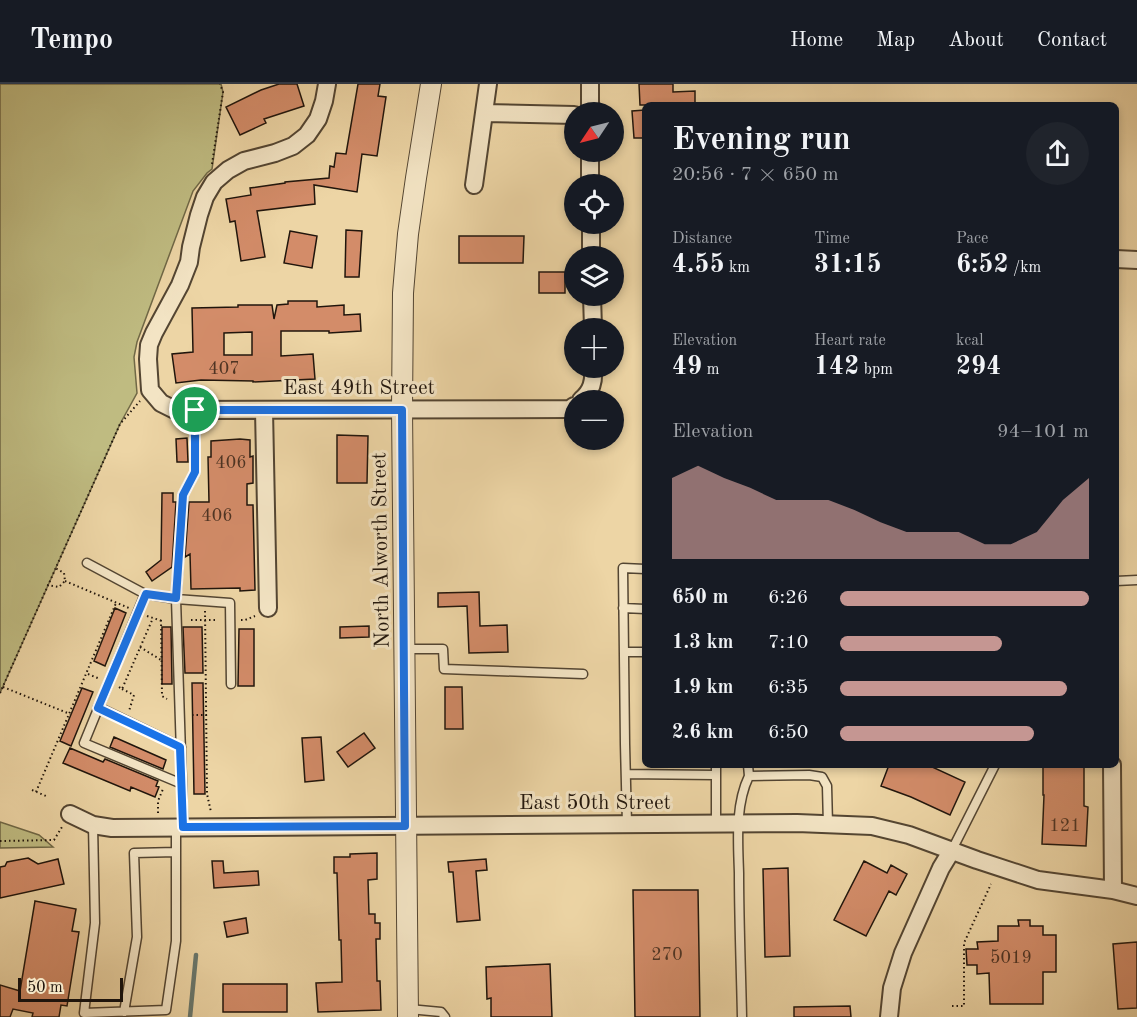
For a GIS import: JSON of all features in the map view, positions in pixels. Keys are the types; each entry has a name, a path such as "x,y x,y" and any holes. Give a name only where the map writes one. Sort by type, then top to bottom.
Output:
{"street":[{"path":"150,390 149,345 180,285 189,262 199,215 214,182 244,160 292,147 307,135 318,119 327,84"},
{"name":"North Alworth Street","path":"408,1013 402,410 403,293 416,178 431,84"},
{"path":"474,185 488,84"},
{"path":"590,84 590,102"},
{"path":"484,114 564,116"},
{"path":"1119,259 1137,260"},
{"name":"East 49th Street","path":"150,390 161,403 175,410 564,409"},
{"path":"262,612 264,410"},
{"path":"1112,768 1113,890"},
{"name":"East 50th Street","path":"70,814 93,825 112,828 797,823 872,826 909,835 1038,880 1113,890 1137,896"},
{"path":"889,1017 892,988 903,953 941,868 952,850"},
{"name":"East 50th Street","path":"1113,890 1137,885"}],"lane":[{"path":"93,825 95,923 84,1013 166,1010 176,941 176,852 182,784 176,598 183,495 195,472 195,410"},
{"path":"87,563 146,594 230,603 231,684"},
{"path":"627,824 623,568 642,568"},
{"path":"1119,581 1137,580"},
{"path":"146,594 84,743 182,784"},
{"path":"623,608 642,609"},
{"path":"405,649 443,649 444,669 583,674"},
{"path":"624,652 642,652"},
{"path":"98,708 180,747"},
{"path":"716,768 716,824"},
{"path":"742,1017 738,824 748,768"},
{"path":"952,850 993,768"},
{"path":"626,774 715,775"},
{"path":"748,776 809,775 822,777 827,786 828,825"},
{"path":"124,1012 137,936 134,853 176,852"},
{"path":"408,1013 441,1012 445,1017"}],"path":[{"path":"214,182 212,169 223,92 220,84"},
{"path":"0,693 120,424 150,390"},
{"path":"55,568 64,573 65,581"},
{"path":"47,585 59,586 65,581"},
{"path":"65,581 129,608"},
{"path":"36,792 116,603"},
{"path":"205,611 207,794 211,815"},
{"path":"241,620 262,612"},
{"path":"145,615 165,621"},
{"path":"122,689 153,618"},
{"path":"161,620 162,696 169,701"},
{"path":"191,620 223,620"},
{"path":"140,647 161,660"},
{"path":"88,674 100,679"},
{"path":"114,686 134,695 128,715"},
{"path":"3,687 70,714"},
{"path":"192,715 207,715"},
{"path":"158,816 158,801 163,789"},
{"path":"32,790 46,796"},
{"path":"0,841 54,840"},
{"path":"952,1006 964,1006 964,942 991,884"}],"shaded area":[{"path":"0,84 221,84 223,92 212,169 193,191 137,342 134,357 137,393 120,424 0,693"},
{"path":"0,822 39,835 53,847 0,848"}],"building":[{"path":"279,84 297,84 304,106 264,119 266,123 240,135 226,107"},
{"path":"358,84 380,84 378,96 386,97 377,156 362,154 357,192 314,185 315,204 257,211 265,257 241,261 235,221 230,222 226,199 251,195 250,188 329,178 330,166 334,167 336,153 346,154"},
{"path":"639,84 673,84 673,92 695,91 695,102 642,102 640,105"},
{"path":"642,110 642,138 634,138 632,111"},
{"path":"346,230 362,231 359,277 345,277"},
{"path":"290,231 317,236 312,268 284,263"},
{"path":"459,236 524,236 523,263 459,263"},
{"path":"539,272 564,272 564,293 539,293"},
{"path":"288,301 317,301 317,307 344,305 344,315 360,314 361,331 329,333 329,331 281,331 281,356 313,354 315,379 253,382 201,380 176,383 172,354 193,352 192,308 272,305 274,319 277,305 288,304","holes":["252,332 252,355 224,355 224,333"]},
{"path":"337,435 368,436 367,483 337,483"},
{"path":"187,438 188,462 177,462 176,439"},
{"path":"250,440 250,457 253,456 253,483 247,484 247,505 253,505 255,590 191,589 190,554 185,557 189,502 209,502 208,457 211,457 211,441"},
{"path":"162,493 173,493 173,502 176,502 172,567 152,581 146,572 161,560"},
{"path":"479,592 480,626 507,625 508,652 469,653 467,606 438,607 438,593"},
{"path":"115,608 126,613 105,666 94,661"},
{"path":"369,626 369,637 340,638 340,627"},
{"path":"162,627 171,627 172,684 162,684"},
{"path":"183,627 202,627 203,673 185,673"},
{"path":"239,629 254,629 254,686 238,686"},
{"path":"192,683 203,683 205,794 194,794"},
{"path":"445,687 462,687 463,729 445,729"},
{"path":"82,688 93,692 71,746 60,741"},
{"path":"364,733 375,748 348,767 337,752"},
{"path":"114,737 166,760 163,769 110,747"},
{"path":"321,737 324,780 305,782 302,738"},
{"path":"70,748 103,762 105,759 158,781 156,786 159,787 155,797 131,787 130,791 63,763"},
{"path":"888,768 935,768 965,782 950,815 881,786"},
{"path":"1043,768 1084,768 1084,806 1088,807 1086,846 1042,844"},
{"path":"377,853 377,879 368,880 369,914 375,914 375,923 380,923 380,939 376,939 377,981 380,981 381,1010 318,1012 316,983 342,982 337,873 334,873 334,857"},
{"path":"28,858 38,864 58,859 64,884 0,898 0,867 5,866 7,862"},
{"path":"486,859 487,870 476,871 480,920 457,922 453,872 449,872 448,862"},
{"path":"212,861 223,861 224,873 258,871 259,885 214,888"},
{"path":"864,861 887,873 891,865 907,874 896,895 889,891 866,936 834,920"},
{"path":"788,868 790,956 765,957 763,869"},
{"path":"633,890 698,890 700,1017 635,1017"},
{"path":"35,901 76,909 72,931 79,932 67,1006 61,1005 59,1017 32,1017 33,1013 13,1009 10,1017 0,1017 0,985 20,991"},
{"path":"246,918 248,933 227,937 224,922"},
{"path":"1018,920 1030,920 1030,926 1043,926 1043,935 1056,935 1056,972 1043,972 1043,1004 990,1004 989,973 977,974 977,965 967,965 966,949 978,949 977,942 998,941 998,926 1019,926"},
{"path":"1137,942 1137,1008 1118,1009 1113,944"},
{"path":"550,964 552,1017 491,1017 491,998 487,999 486,967"},
{"path":"223,984 287,984 287,1012 223,1012"},
{"path":"850,1006 851,1017 794,1017 794,1007"}],"waterway":[{"path":"190,1017 196,955"}],"route":[{"path":"195,410 402,410 405,826 183,827 180,747 98,708 146,594 176,598 183,495 195,472 195,410"}]}
